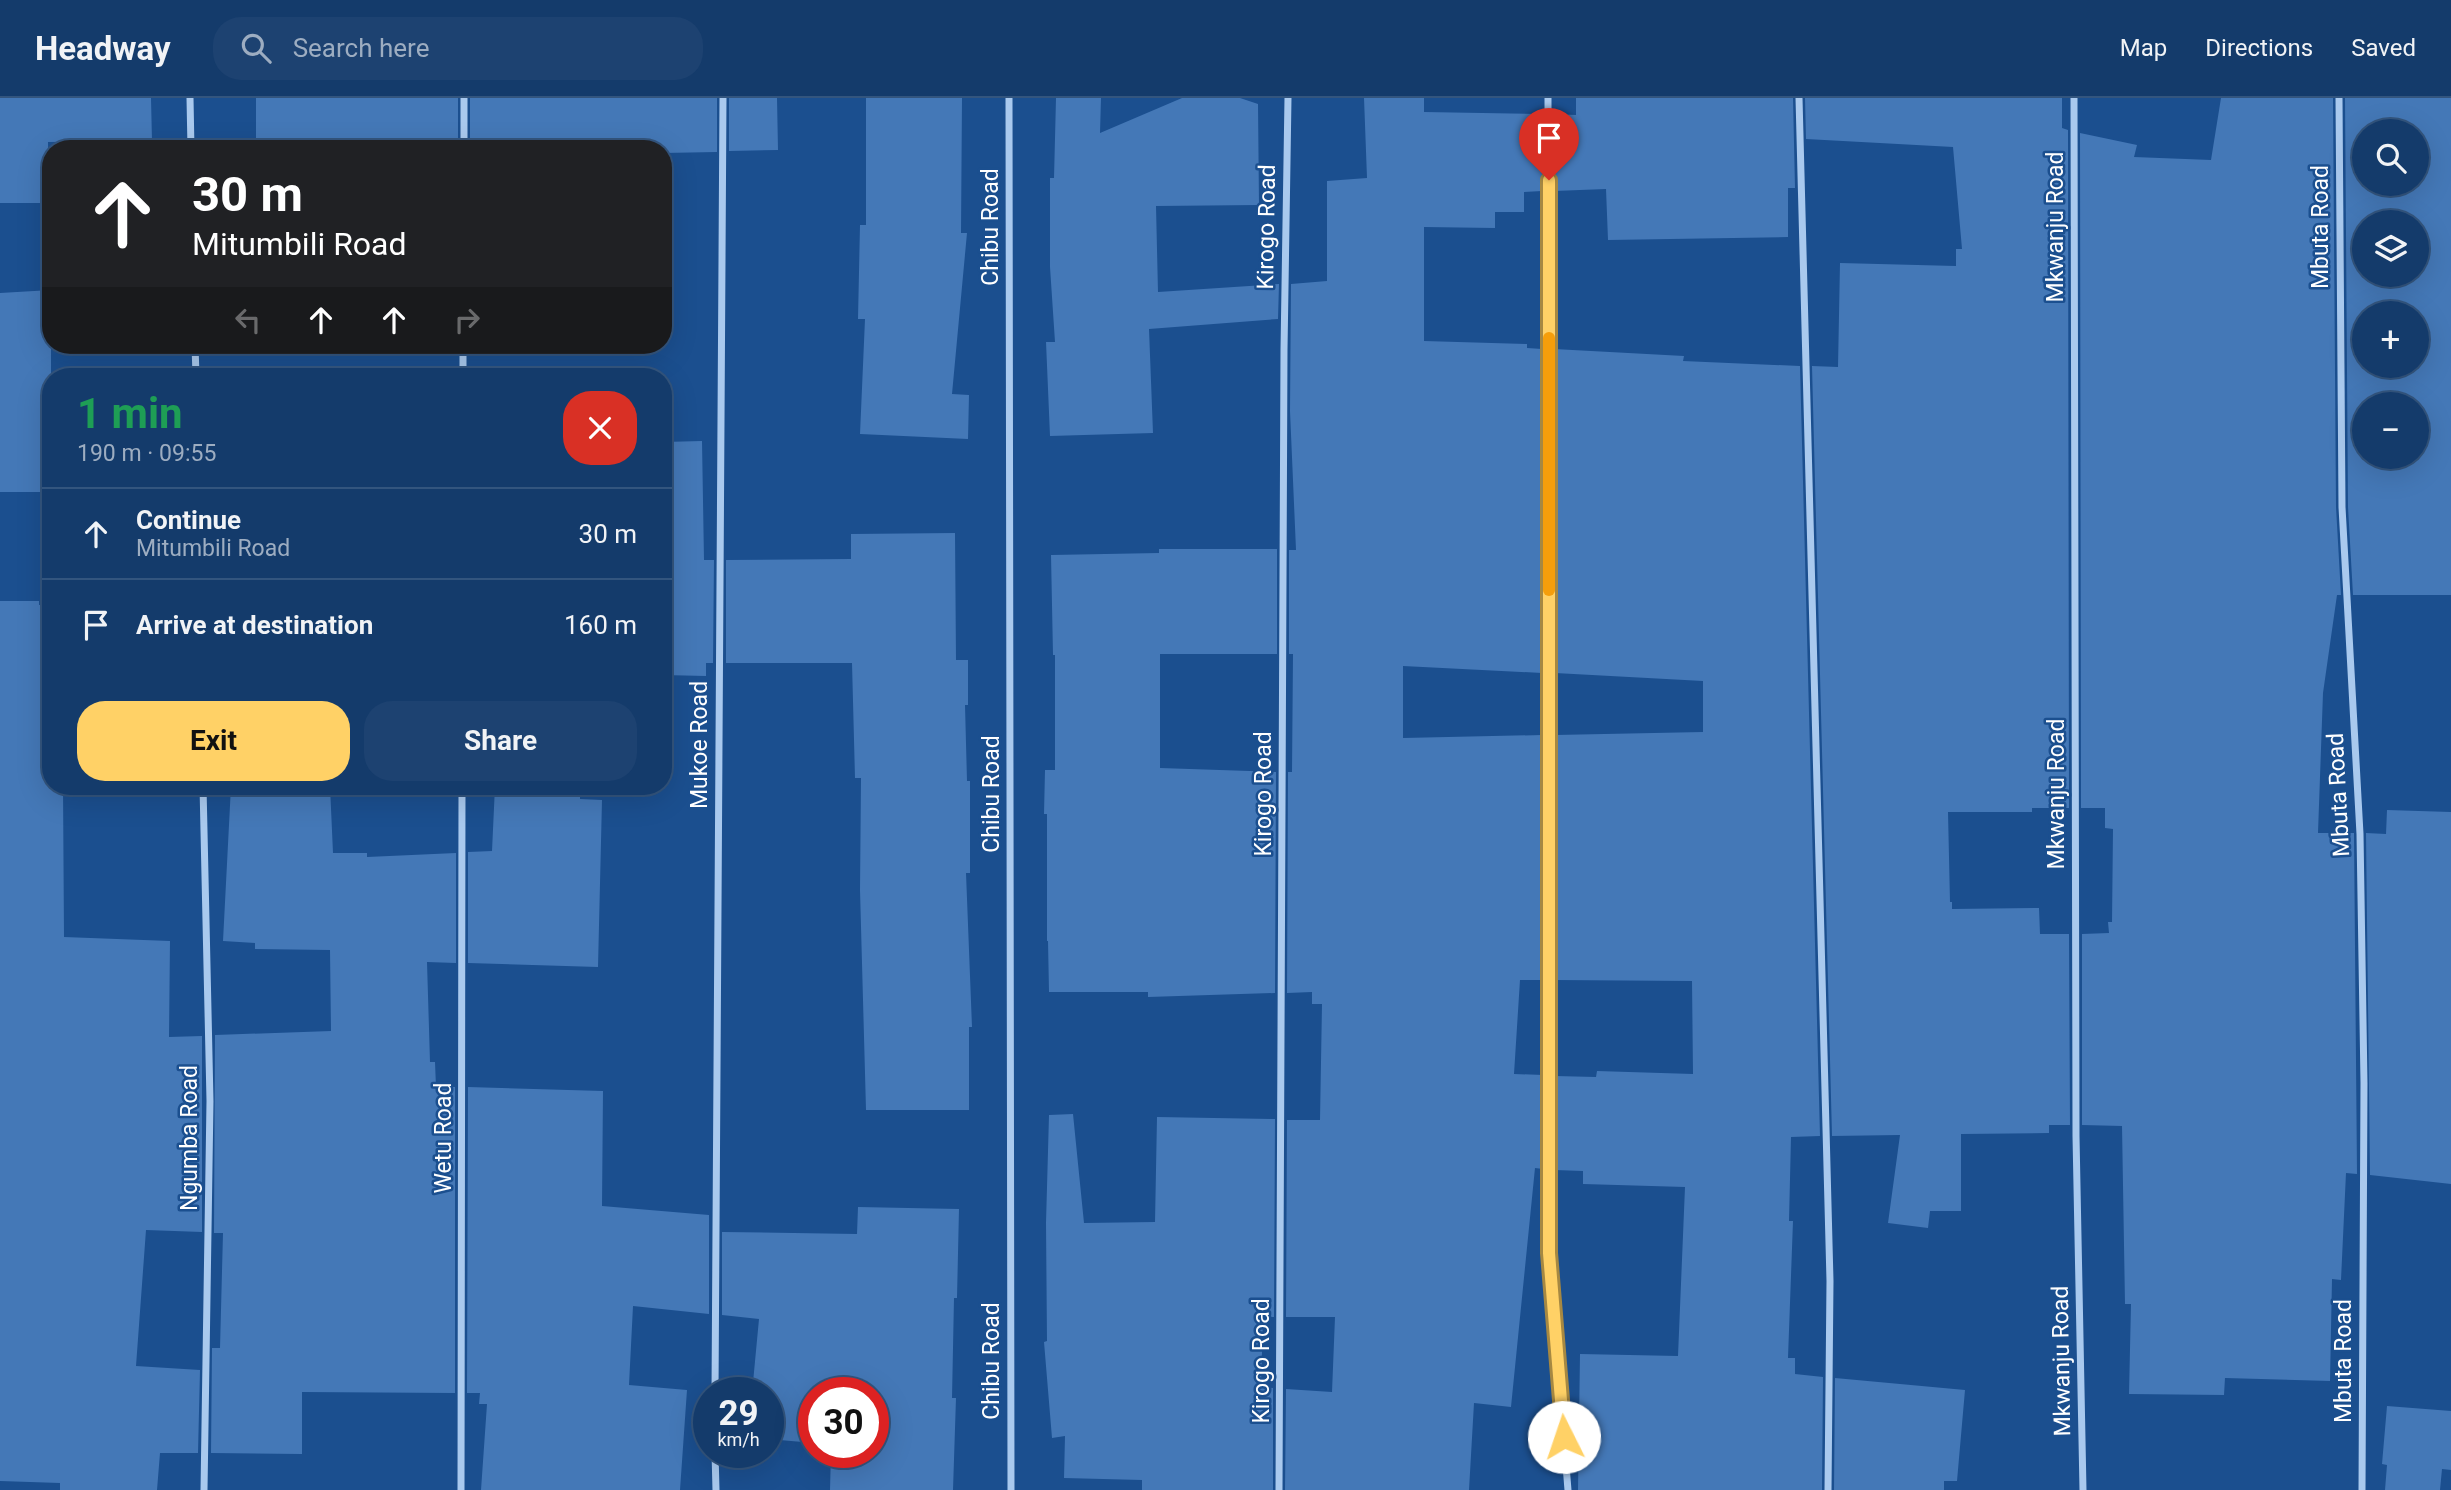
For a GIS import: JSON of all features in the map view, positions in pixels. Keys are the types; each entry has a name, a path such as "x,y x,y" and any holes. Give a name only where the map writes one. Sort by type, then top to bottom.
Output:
{"street":[{"path":"190,98 191,140"},
{"path":"464,98 464,140"},
{"name":"Mukoe Road","path":"715,1377 723,98"},
{"name":"Chibu Road","path":"1009,98 1011,1490"},
{"name":"Kirogo Road","path":"1279,1490 1283,350 1288,98"},
{"path":"1548,98 1549,1253 1568,1490"},
{"path":"1799,98 1830,1281 1828,1490"},
{"name":"Mkwanju Road","path":"2074,98 2076,1136 2083,1490"},
{"name":"Mbuta Road","path":"2339,98 2342,507 2360,848 2364,1083 2362,1490"},
{"name":"Ngumba Road","path":"204,795 210,1101 204,1490"},
{"name":"Wetu Road","path":"461,1490 463,795"},
{"path":"715,1468 716,1490"}],"building":[{"path":"0,98 151,98 152,140 42,140 42,203 0,203"},
{"path":"256,98 458,98 458,140 256,140"},
{"path":"470,98 717,98 717,152 672,153 672,140 470,140"},
{"path":"729,98 777,98 778,150 729,151"},
{"path":"866,98 962,98 961,233 967,233 952,394 969,395 968,439 860,434 865,319 858,319 860,225 866,225"},
{"path":"1056,98 1101,98 1100,133 1182,98 1240,98 1258,104 1259,205 1156,206 1158,292 1279,284 1278,319 1149,329 1153,433 1050,436 1046,342 1055,342 1050,267 1050,178 1054,178"},
{"path":"1364,98 1424,98 1424,112 1542,114 1542,191 1524,192 1524,212 1495,212 1495,228 1424,227 1424,341 1527,344 1527,348 1542,349 1542,673 1403,666 1403,738 1542,735 1543,980 1520,980 1514,1074 1543,1075 1543,1169 1535,1168 1511,1407 1474,1403 1469,1490 1285,1490 1286,1389 1332,1392 1335,1317 1286,1317 1287,1120 1320,1120 1322,1004 1312,1004 1312,992 1287,993 1288,772 1292,772 1293,654 1289,654 1289,550 1296,550 1290,411 1291,284 1327,281 1327,181 1367,178"},
{"path":"1576,98 1793,98 1795,188 1788,188 1788,237 1608,240 1606,189 1554,191 1554,114 1576,115"},
{"path":"1805,98 2062,98 2062,128 2068,130 2069,808 2032,808 2032,812 1948,812 1952,909 2039,908 2040,934 2069,934 2070,1125 2049,1125 2049,1133 1961,1134 1961,1211 1930,1211 1928,1228 1888,1223 1900,1135 1832,1136 1812,366 1838,367 1840,263 1956,266 1956,249 1962,249 1953,147 1806,139"},
{"path":"2221,98 2333,98 2336,507 2341,595 2337,595 2323,693 2318,833 2354,833 2357,1174 2346,1173 2341,1280 2332,1279 2330,1381 2225,1378 2224,1395 2129,1394 2131,1304 2125,1304 2122,1126 2082,1125 2082,934 2109,933 2108,922 2112,922 2113,829 2105,828 2105,808 2081,808 2080,133 2137,145 2134,157 2211,160"},
{"path":"2345,98 2451,98 2451,595 2353,595 2348,507"},
{"path":"42,291 42,354 51,354 51,368 42,368 42,492 0,492 0,293"},
{"path":"1554,349 1684,356 1683,361 1800,366 1820,1136 1791,1137 1789,1221 1793,1221 1788,1358 1795,1358 1795,1374 1823,1377 1822,1490 1578,1490 1580,1354 1678,1356 1685,1187 1583,1184 1583,1171 1555,1170 1555,1076 1596,1077 1597,1071 1693,1074 1692,981 1555,980 1555,735 1703,732 1703,681 1555,673"},
{"path":"702,441 704,560 714,560 713,663 706,663 706,676 672,675 672,442"},
{"path":"955,533 956,660 968,660 968,705 965,705 967,781 970,781 970,873 966,873 972,1027 969,1027 969,1110 866,1110 860,890 861,778 855,778 852,663 726,663 726,560 851,559 851,534"},
{"path":"1159,549 1277,549 1277,654 1160,654 1160,768 1276,772 1275,993 1148,997 1148,992 1049,992 1047,814 1044,814 1045,770 1055,770 1055,655 1051,555 1159,553"},
{"path":"0,601 39,601 39,605 42,605 42,795 63,795 64,937 170,941 169,1037 202,1036 202,1232 146,1230 136,1366 200,1370 198,1453 160,1453 157,1490 60,1490 60,1483 0,1481"},
{"path":"231,795 330,795 333,853 367,853 367,857 456,853 456,963 427,962 430,1062 435,1062 436,1087 455,1087 455,1393 302,1392 302,1454 211,1453 212,1348 220,1348 223,1233 214,1233 215,1035 331,1031 330,950 255,949 255,943 223,941"},
{"path":"495,795 580,795 580,799 602,800 598,967 468,963 468,852 492,851"},
{"path":"2387,810 2451,812 2451,1184 2370,1175 2366,833 2386,834"},
{"path":"468,1087 603,1091 602,1206 709,1215 709,1314 633,1306 629,1385 687,1390 680,1490 481,1490 487,1404 479,1404 480,1393 467,1393"},
{"path":"1073,1114 1084,1223 1155,1222 1157,1117 1275,1119 1274,1317 1263,1317 1261,1387 1273,1388 1273,1490 1142,1490 1142,1480 1064,1478 1065,1436 1052,1438 1044,1342 1047,1341 1046,1223 1049,1115"},
{"path":"858,1207 959,1209 957,1298 954,1298 952,1398 956,1398 953,1490 830,1490 831,1468 889,1468 889,1377 798,1377 798,1442 784,1440 784,1377 754,1377 759,1319 722,1315 722,1232 857,1234"},
{"path":"1835,1378 1965,1390 1957,1481 1944,1481 1944,1490 1834,1490"},
{"path":"2387,1406 2451,1411 2451,1470 2442,1469 2440,1490 2385,1490 2387,1465 2382,1464"}],"slow traffic":[{"path":"1549,338 1549,590"}],"route":[{"path":"1549,180 1549,1253 1564,1437"}]}
